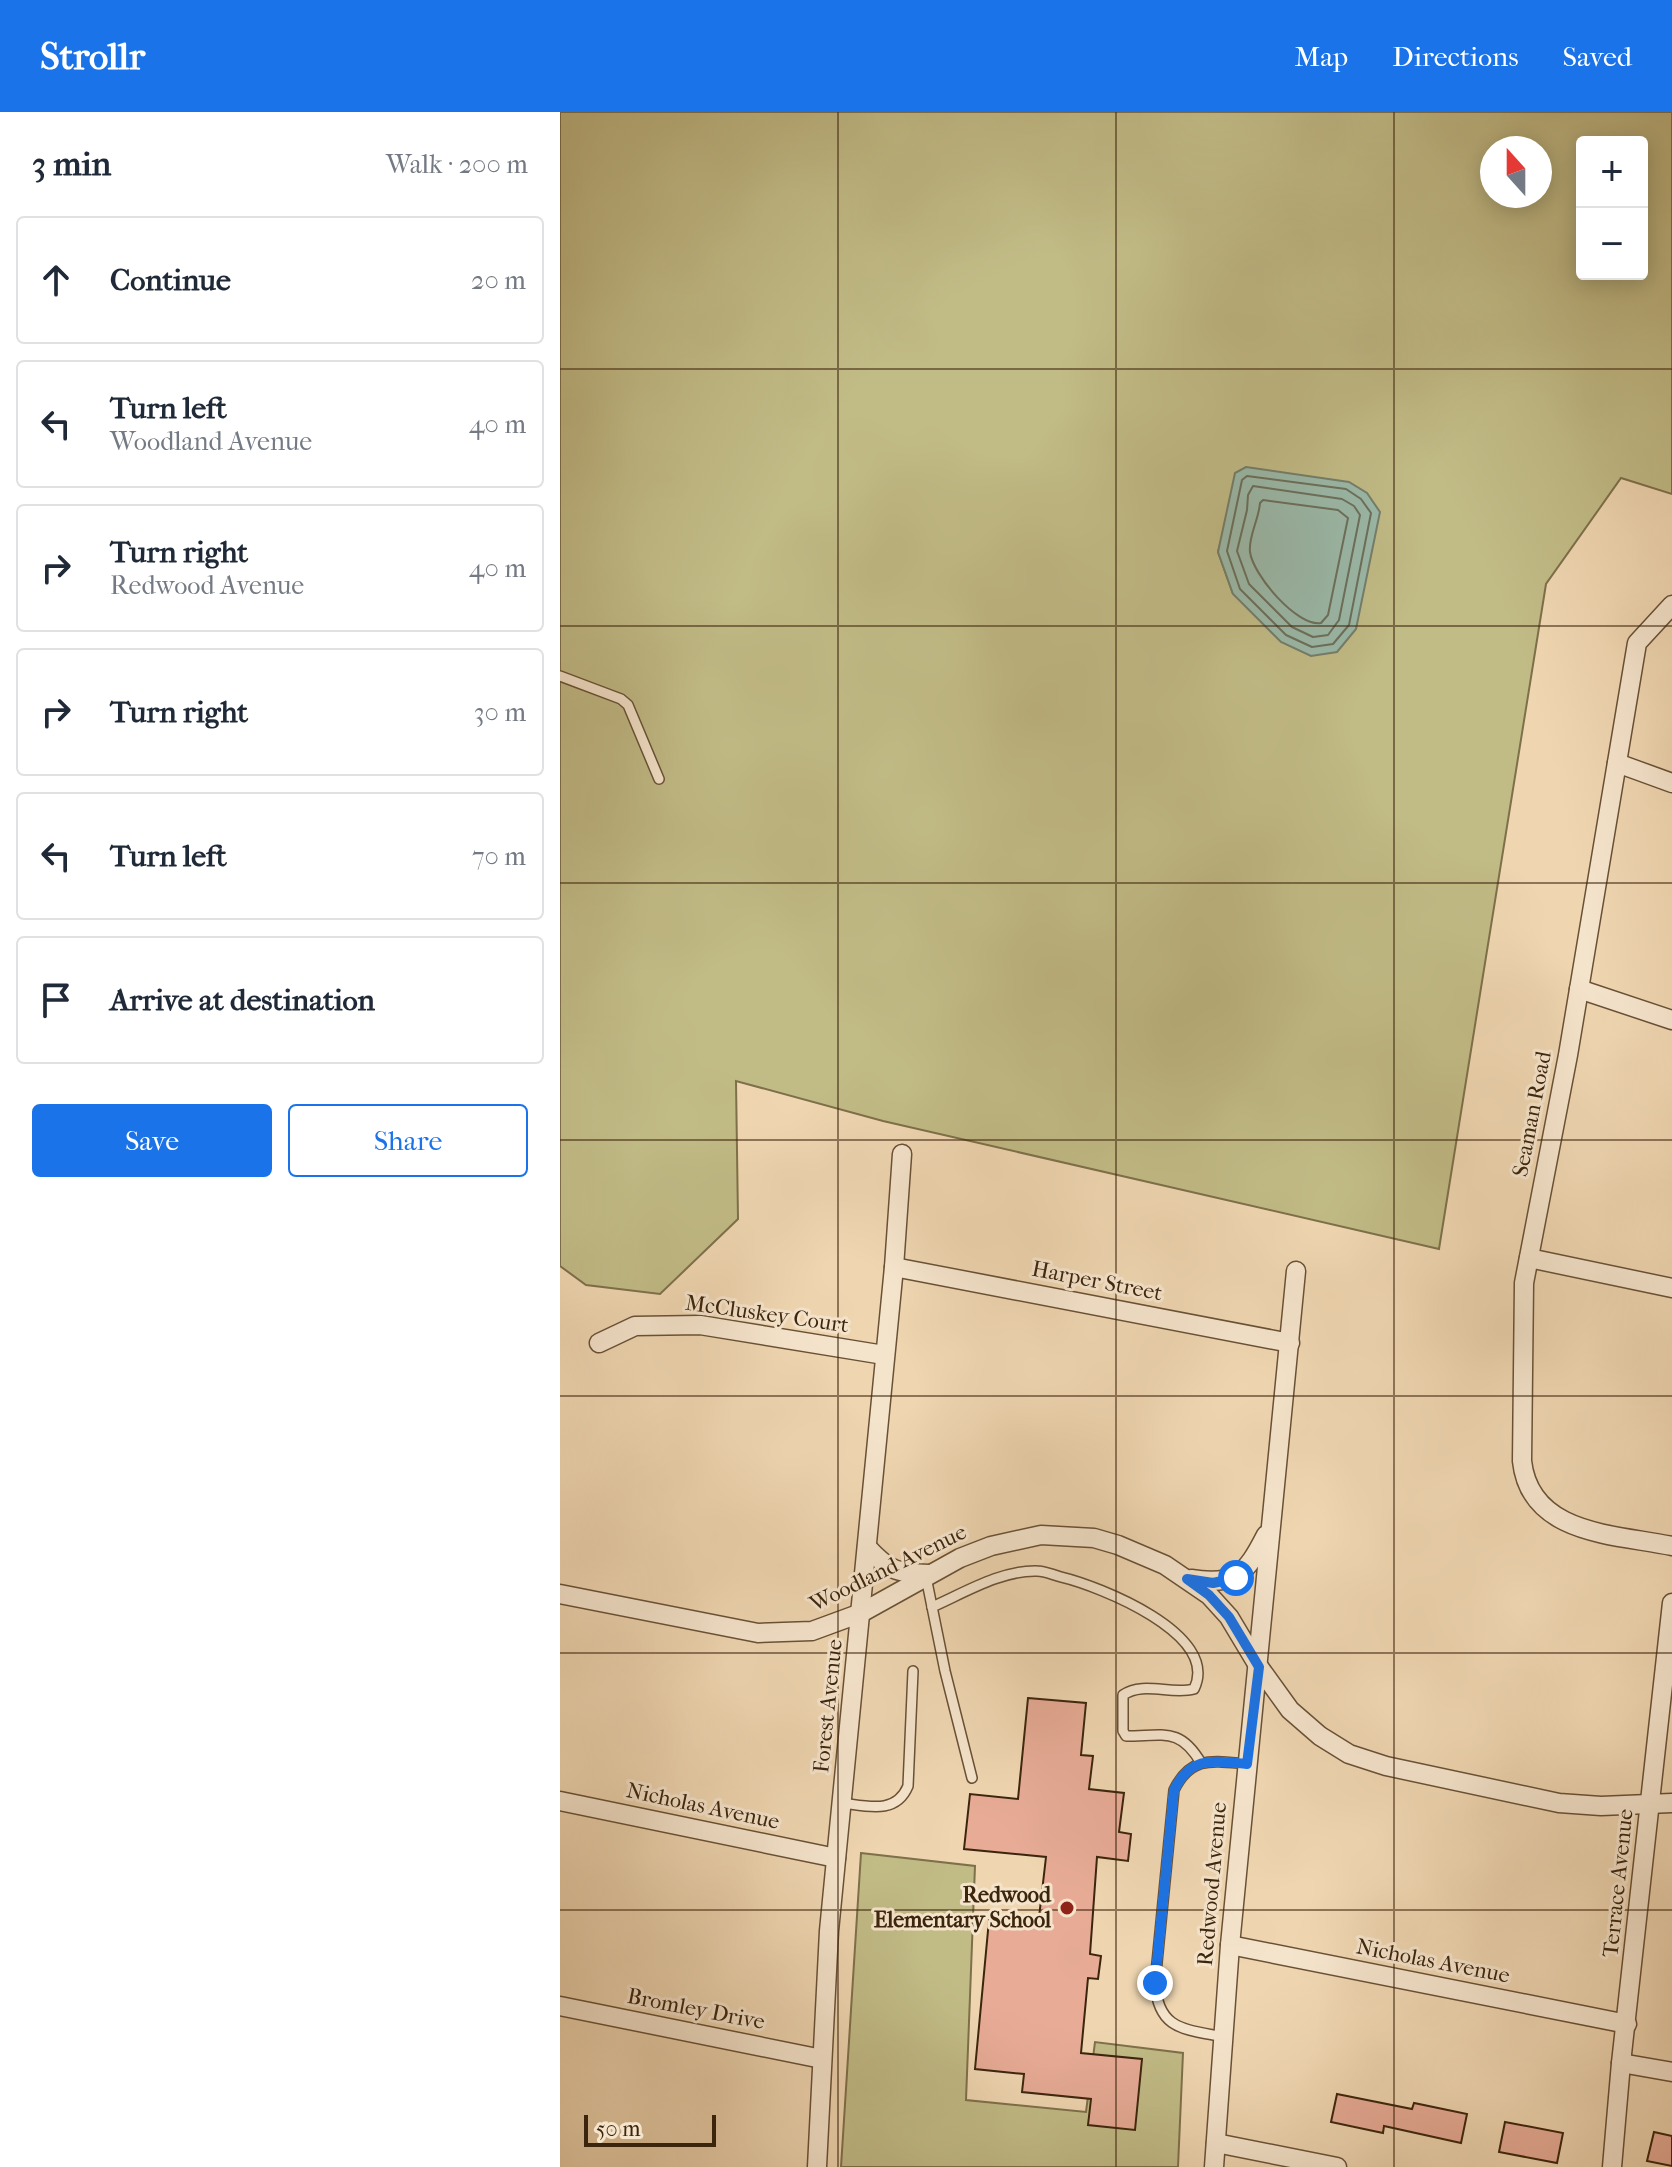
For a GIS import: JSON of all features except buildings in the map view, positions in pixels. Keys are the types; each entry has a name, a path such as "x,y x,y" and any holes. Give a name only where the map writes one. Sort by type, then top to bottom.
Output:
{"street":[{"name":"Seaman Road","path":"1672,605 1637,643 1579,989 1524,1283 1522,1461 1527,1483 1543,1508 1565,1522 1672,1546"},
{"path":"1617,763 1672,783"},
{"path":"1579,989 1672,1020"},
{"name":"Forest Avenue","path":"817,2167 829,1931 894,1267 902,1154"},
{"path":"1529,1258 1672,1288"},
{"name":"Harper Street","path":"894,1267 1290,1343"},
{"name":"Redwood Avenue","path":"1214,2167 1230,1945 1296,1271"},
{"name":"McCluskey Court","path":"599,1343 635,1326 700,1325 884,1355"},
{"path":"1187,1579 1213,1583 1236,1578 1252,1563 1271,1526"},
{"name":"Woodland Avenue","path":"560,1594 758,1633 812,1631 861,1613 960,1558 991,1546 1041,1535 1094,1538 1165,1565 1209,1595 1229,1617 1290,1710 1320,1736 1349,1754 1386,1766 1559,1803 1601,1806 1672,1803"},
{"path":"867,1547 882,1564 899,1573 929,1575"},
{"name":"Terrace Avenue","path":"1612,2167 1672,1603"},
{"name":"Nicholas Avenue","path":"560,1801 836,1858"},
{"name":"Nicholas Avenue","path":"1230,1945 1627,2024"},
{"name":"Bromley Drive","path":"560,2006 822,2059"},
{"path":"1621,2063 1672,2072"},
{"path":"1216,2143 1337,2167"}],"lane":[{"path":"560,676 621,699 628,705 659,779"},
{"path":"932,1607 1018,1571 1041,1570 1125,1599 1165,1625 1183,1642 1195,1660 1199,1678 1194,1689 1180,1692 1131,1689 1123,1695 1123,1731 1126,1736 1175,1736 1188,1743 1201,1763"},
{"path":"929,1575 932,1607 972,1778"},
{"path":"842,1803 881,1808 895,1805 903,1798 908,1786 913,1671"},
{"path":"1224,2037 1180,2028 1164,2018 1156,2002 1155,1983 1174,1790 1181,1776 1201,1763 1210,1760 1247,1764"}],"shaded area":[{"path":"560,112 1672,112 1672,494 1621,478 1546,584 1439,1249 883,1121 736,1081 738,1219 660,1294 586,1285 560,1266","holes":["1230,506 1233,594 1218,552"]},
{"path":"861,1853 975,1866 966,2100 1086,2112 1095,2042 1183,2053 1178,2167 841,2167"}],"water":[{"path":"1246,467 1349,482 1367,493 1380,512 1356,629 1337,652 1311,656 1281,642 1233,594 1218,552 1235,473"}],"place":[{"name":"Redwood Elementary School","path":"1067,1908"}],"route":[{"path":"1155,1983 1174,1790 1181,1776 1194,1766 1210,1760 1247,1764 1259,1667 1229,1617 1209,1595 1187,1579 1213,1583 1236,1578"}]}
